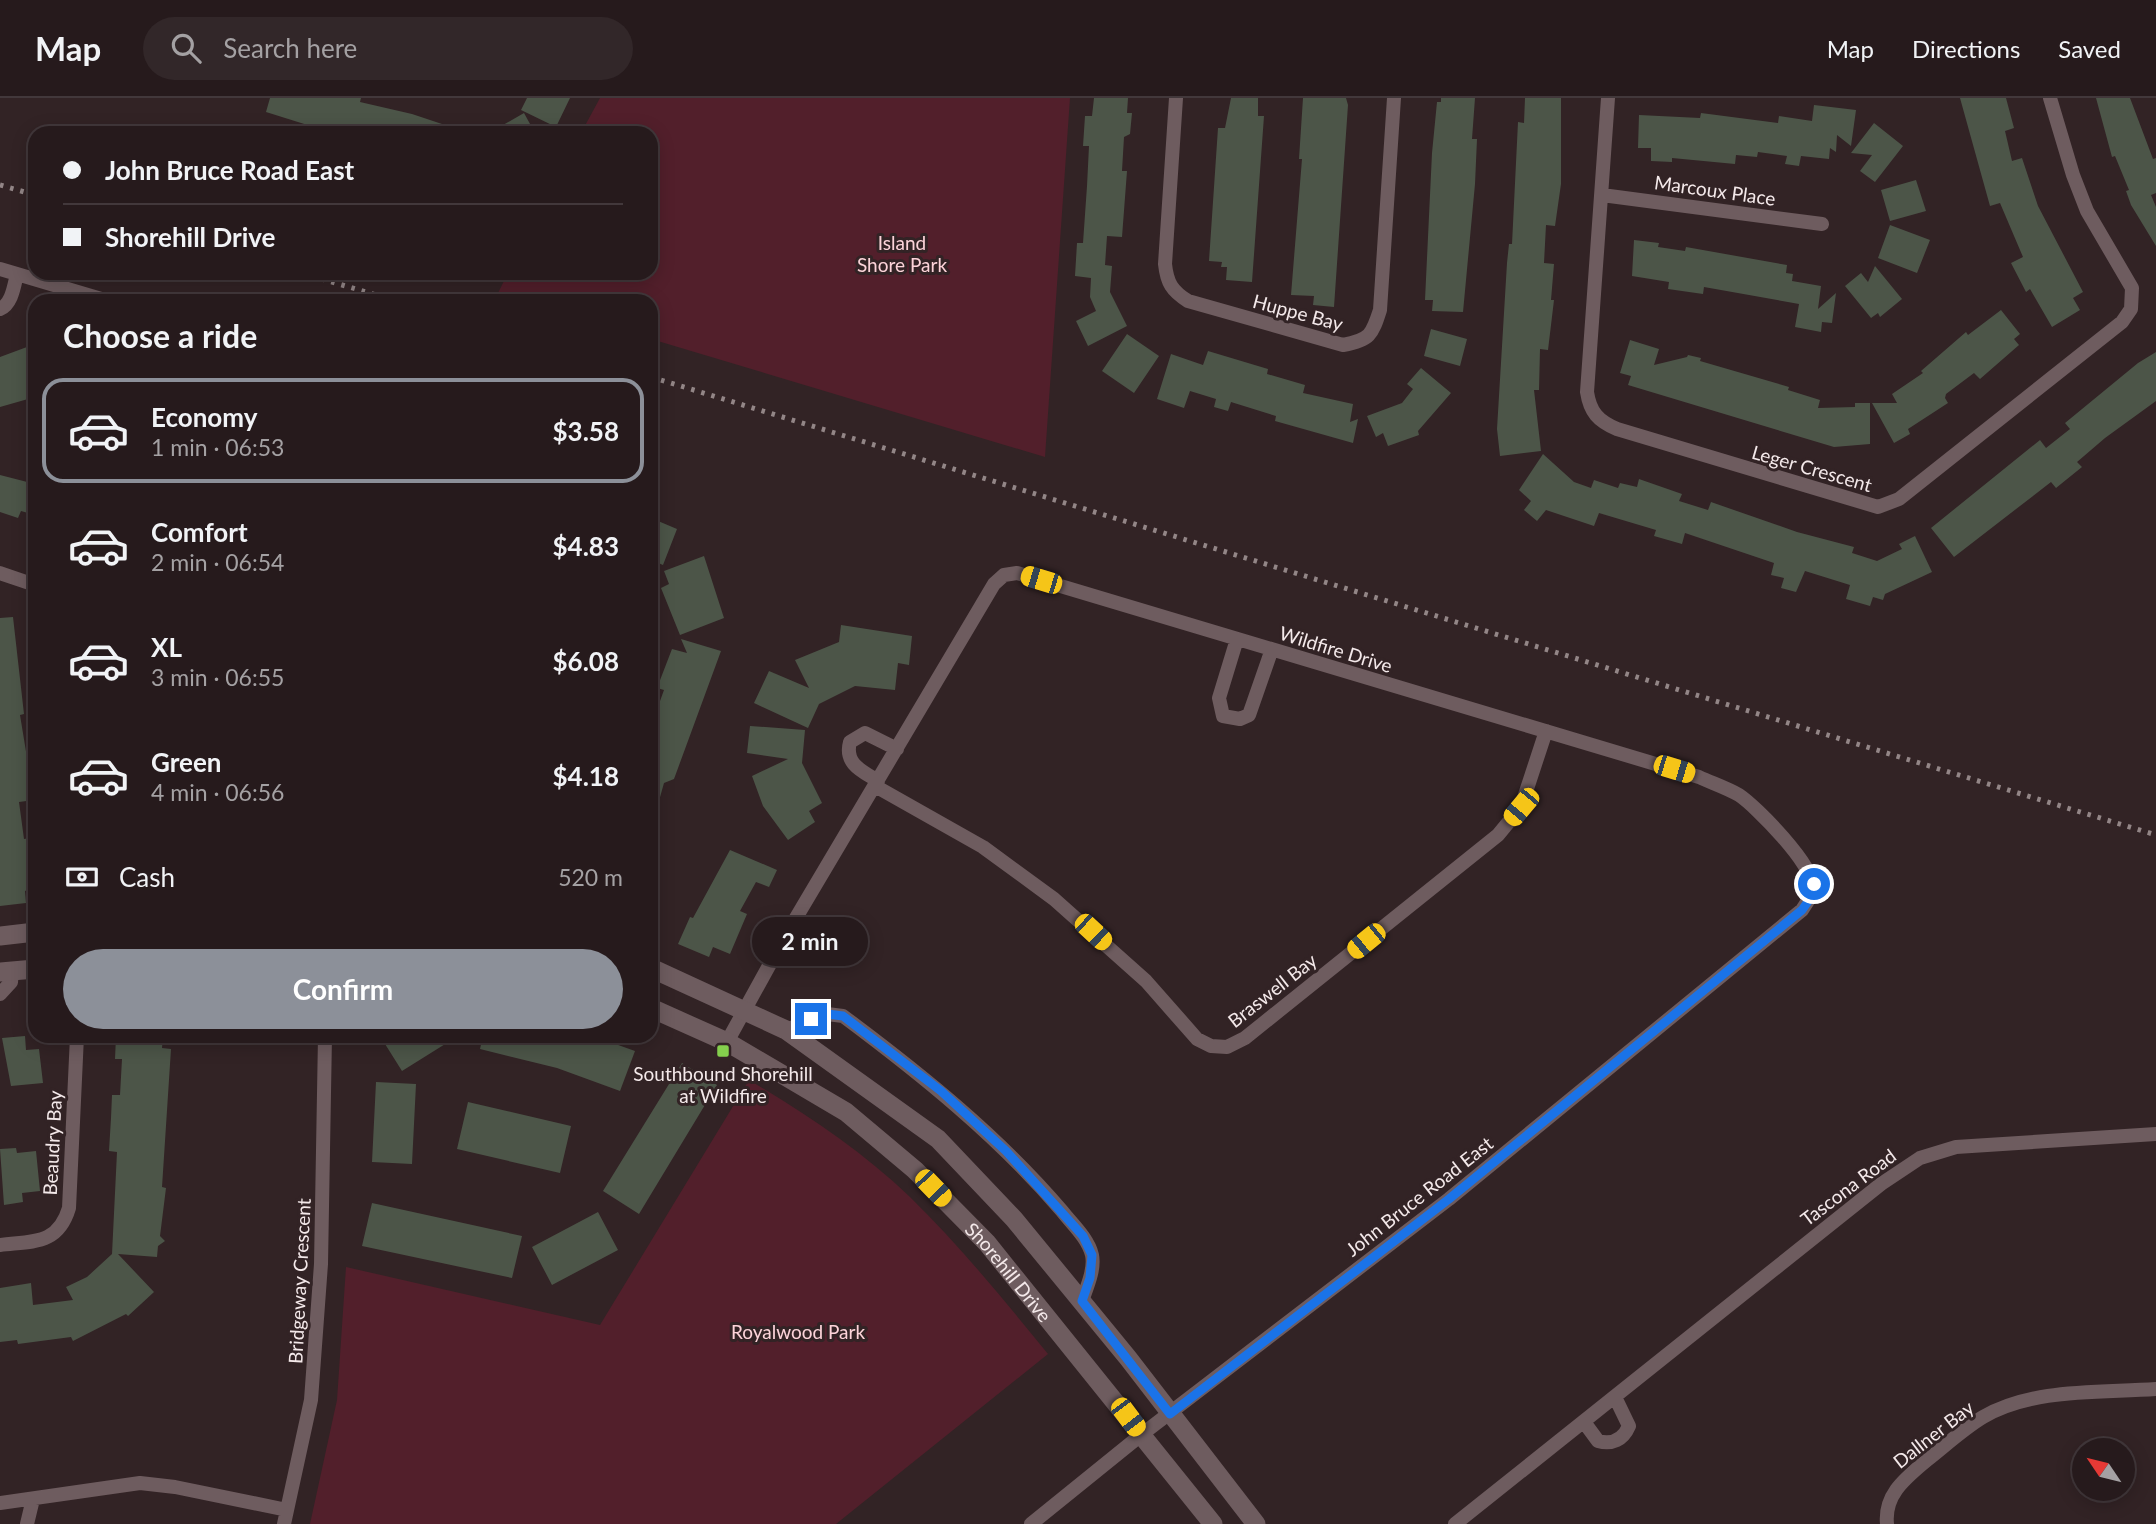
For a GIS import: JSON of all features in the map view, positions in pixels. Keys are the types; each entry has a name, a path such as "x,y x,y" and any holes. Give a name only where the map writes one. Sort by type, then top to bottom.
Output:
{"street":[{"name":"Huppe Bay","path":"1176,98 1165,264 1166,279 1174,292 1188,300 1343,345 1364,342 1374,330 1380,310 1394,98"},
{"name":"Leger Crescent","path":"1608,98 1587,392 1590,407 1596,417 1617,429 1878,507 1899,499 2122,322 2131,309 2132,288 2087,211 2073,175 2050,98"},
{"name":"Marcoux Place","path":"1602,195 1822,224"},
{"path":"0,269 28,277"},
{"path":"0,309 5,307 12,295 17,274"},
{"path":"37,280 84,294"},
{"path":"0,573 28,583"},
{"name":"Wildfire Drive","path":"727,1042 994,584 1004,575 1017,573 1699,777 1739,795 1768,820 1809,873 1814,884"},
{"path":"1237,639 1219,698 1223,716 1232,719 1249,715 1272,649"},
{"name":"Braswell Bay","path":"876,784 983,847 1054,899 1146,981 1197,1039 1211,1046 1227,1047 1245,1038 1498,835 1521,807 1546,732"},
{"path":"876,784 855,767 848,751 850,743 864,733 897,749"},
{"name":"John Bruce Road East","path":"1031,1524 1141,1435 1449,1199 1792,918 1812,896 1814,884"},
{"path":"0,936 28,934"},
{"path":"0,994 10,982 6,972 28,970"},
{"name":"Shorehill Drive","path":"658,971 786,1030 938,1139 1014,1219 1082,1301 1256,1524"},
{"name":"Shorehill Drive","path":"658,1011 727,1042 846,1112 915,1170 987,1243 1213,1524"},
{"name":"Shorehill Drive","path":"786,1030 827,1014 843,1016 941,1091 1006,1151 1083,1236 1092,1255 1090,1278 1082,1301"},
{"name":"Beaudry Bay","path":"0,1245 36,1241 53,1235 64,1223 69,1208 77,1043"},
{"name":"Bridgeway Crescent","path":"286,1517 312,1400 321,1264 325,1043"},
{"name":"Tascona Road","path":"1455,1524 1881,1184 1920,1158 1956,1147 2156,1134"},
{"name":"Dallner Bay","path":"1887,1524 1885,1510 1903,1480 1981,1418 2004,1406 2050,1396 2156,1389"},
{"path":"1584,1422 1598,1441 1618,1441 1629,1426 1615,1397"},
{"path":"0,1503 140,1483 175,1487 286,1517"},
{"path":"27,1524 33,1499"}],"green space":[{"name":"Island Shore Park","path":"600,98 1070,98 1045,457 658,341 658,294 498,293 504,280 658,280 658,126 585,126"},
{"name":"Royalwood Park","path":"749,1080 833,1134 892,1180 964,1254 1048,1354 836,1524 310,1524 337,1400 346,1267 600,1325"}],"building":[{"path":"270,98 361,98 360,102 412,114 448,126 311,126 266,112"},
{"path":"527,98 570,98 556,126 521,110"},
{"path":"1094,98 1128,98 1127,113 1132,113 1130,134 1124,137 1122,171 1127,171 1122,237 1107,236 1105,265 1112,266 1110,292 1127,326 1088,346 1076,321 1096,311 1090,297 1091,278 1075,276 1077,243 1083,243 1087,186 1089,146 1083,146 1085,116 1092,116"},
{"path":"1231,98 1258,98 1258,116 1264,116 1252,282 1226,280 1227,267 1221,267 1222,262 1209,261 1218,128 1225,128"},
{"path":"1303,98 1346,98 1348,105 1334,307 1313,305 1314,296 1291,295 1302,159 1299,159"},
{"path":"1441,98 1475,98 1472,139 1477,139 1475,184 1463,312 1432,311 1433,300 1425,300 1432,153 1437,102 1441,102"},
{"path":"1525,98 1561,98 1561,184 1555,226 1546,225 1544,263 1554,264 1551,300 1554,300 1548,350 1540,349 1539,390 1534,390 1541,451 1500,456 1497,429 1507,263 1509,244 1512,244 1518,122 1524,123"},
{"path":"1960,98 2006,98 2014,128 2005,131 2012,161 2022,158 2038,206 2083,292 2073,298 2080,310 2052,327 2030,289 2026,292 2011,263 2023,257 2000,203 1990,206"},
{"path":"2096,98 2130,98 2153,159 2156,158 2156,193 2151,195 2156,207 2156,246 2131,205 2126,191 2129,190 2115,156 2112,157"},
{"path":"1814,105 1856,110 1851,146 1837,135 1836,152 1830,148 1829,159 1801,156 1799,166 1785,164 1787,156 1758,152 1757,157 1736,155 1735,164 1672,158 1672,162 1651,161 1651,148 1638,148 1639,115 1700,118 1701,113 1778,123 1779,116 1812,121"},
{"path":"524,113 531,126 501,126"},
{"path":"1874,123 1903,146 1875,182 1860,171 1872,155 1851,153"},
{"path":"1916,180 1926,211 1890,221 1881,190"},
{"path":"1890,225 1930,240 1917,273 1878,258"},
{"path":"1634,240 1659,243 1658,247 1685,251 1686,247 1787,265 1786,273 1793,274 1792,281 1821,286 1818,309 1836,293 1832,323 1822,322 1821,332 1795,327 1799,304 1704,287 1703,294 1668,289 1669,282 1632,276"},
{"path":"1875,266 1902,299 1880,317 1878,313 1871,318 1845,286 1861,273 1868,282"},
{"path":"2001,310 2020,334 2014,339 2019,345 1980,379 1974,373 1946,394 1948,403 1908,429 1910,434 1894,443 1872,403 1897,403 1892,394 1923,373 1921,371 1966,332 1968,335"},
{"path":"1431,329 1467,339 1460,366 1424,356"},
{"path":"1127,334 1159,356 1134,393 1102,371"},
{"path":"1630,340 1659,349 1654,365 1688,355 1789,387 1788,390 1820,400 1818,408 1855,407 1855,403 1870,403 1870,444 1834,447 1628,385 1631,376 1620,373"},
{"path":"28,347 28,399 0,407 0,357"},
{"path":"1208,351 1268,369 1267,374 1305,385 1303,393 1353,404 1350,422 1358,419 1353,443 1275,421 1276,416 1231,402 1228,411 1214,407 1216,399 1190,391 1184,408 1157,399 1171,354 1203,365"},
{"path":"2156,352 2156,401 2077,462 2082,467 2056,488 2051,482 1954,557 1931,528 2040,440 2046,448 2070,429 2065,423 2138,363"},
{"path":"1421,368 1451,393 1418,431 1419,435 1388,446 1383,433 1376,437 1367,416 1402,403 1413,389 1407,384"},
{"path":"1543,454 1574,482 1591,488 1594,480 1618,488 1620,483 1637,487 1639,479 1682,494 1679,501 1708,510 1711,502 1797,532 1854,547 1852,553 1877,561 1902,549 1899,544 1915,536 1932,572 1885,594 1883,600 1873,597 1870,606 1846,599 1850,585 1805,571 1796,592 1781,588 1784,578 1771,575 1774,563 1685,533 1682,544 1654,536 1656,530 1599,513 1594,526 1546,510 1537,521 1524,510 1531,501 1519,490"},
{"path":"0,475 28,482 28,513 21,511 18,518 0,512"},
{"path":"658,521 677,529 663,565 658,563"},
{"path":"704,556 724,618 680,635 661,588 669,584 664,571"},
{"path":"13,617 24,714 20,715 28,764 28,801 19,802 24,839 28,838 28,890 25,891 26,903 0,906 0,618"},
{"path":"841,625 912,636 909,665 898,663 895,690 855,686 819,704 808,728 754,703 769,671 809,688 795,660 839,642"},
{"path":"681,639 721,651 674,779 664,783 658,804 658,707 664,690 658,688 658,685 672,649 687,653"},
{"path":"750,726 805,730 802,763 822,803 809,811 815,822 788,840 763,806 752,776 788,759 747,753"},
{"path":"730,850 777,870 769,887 756,882 740,911 747,914 730,954 713,947 709,957 678,944 690,917 693,918"},
{"path":"25,1036 26,1050 39,1049 43,1083 11,1086 2,1038"},
{"path":"116,1043 162,1043 162,1048 171,1049 162,1187 166,1188 160,1236 165,1241 158,1246 157,1257 118,1254 154,1292 128,1316 126,1314 73,1341 71,1337 18,1344 17,1340 0,1342 0,1288 31,1283 33,1305 73,1300 66,1287 87,1277 112,1254 117,1152 109,1151 112,1095 120,1095 122,1059 115,1059"},
{"path":"384,1043 447,1043 402,1071"},
{"path":"481,1043 613,1043 635,1051 620,1091 557,1068 480,1049"},
{"path":"682,1063 717,1085 639,1214 603,1191"},
{"path":"376,1082 416,1084 412,1164 372,1162"},
{"path":"468,1102 571,1126 560,1173 457,1149"},
{"path":"16,1148 17,1153 36,1151 40,1191 22,1193 23,1202 4,1205 0,1149"},
{"path":"372,1203 522,1236 512,1278 362,1246"},
{"path":"598,1212 618,1250 552,1285 532,1247"}],"railway":[{"path":"0,185 28,193"},
{"path":"325,280 373,294"},
{"path":"658,379 2156,835"}],"place":[{"name":"Southbound Shorehill at Wildfire","path":"723,1051"}],"route":[{"path":"811,1019 827,1014 843,1016 886,1048 941,1091 1006,1151 1051,1199 1083,1236 1092,1255 1090,1278 1082,1301 1170,1414 1449,1199 1802,910 1812,896 1814,884"}]}
